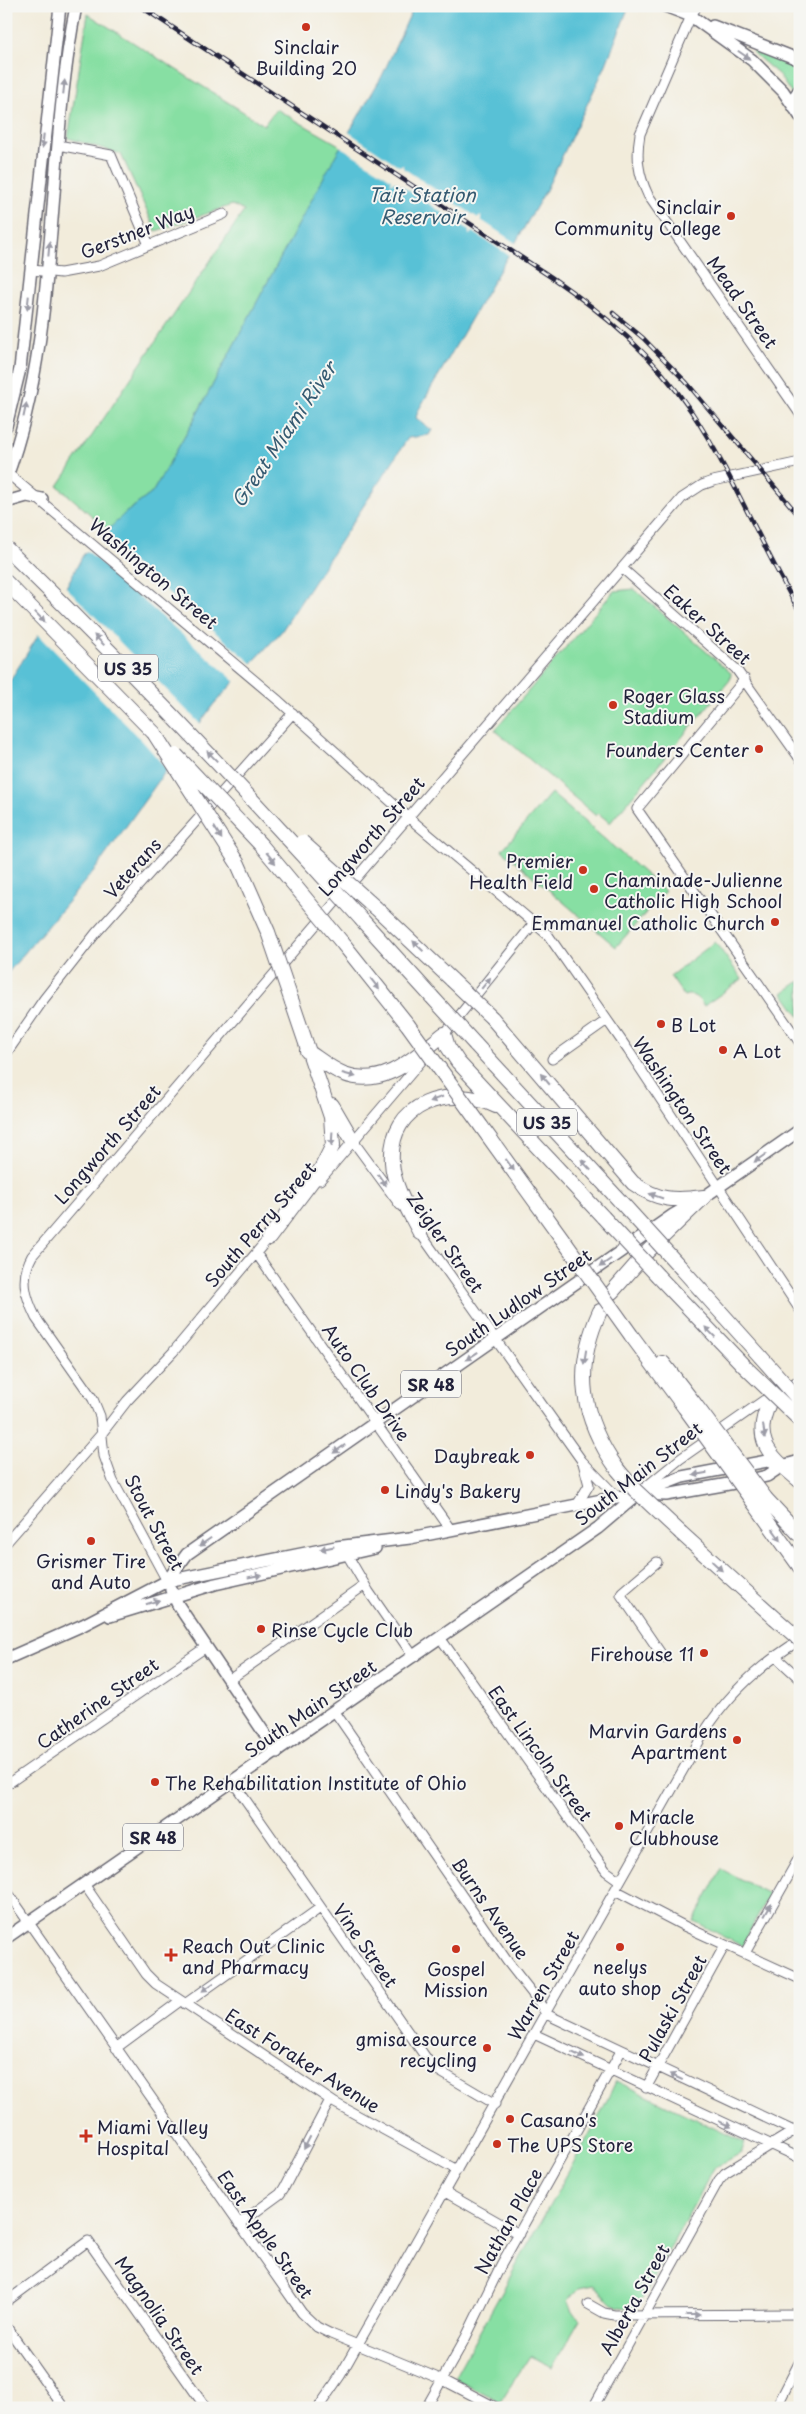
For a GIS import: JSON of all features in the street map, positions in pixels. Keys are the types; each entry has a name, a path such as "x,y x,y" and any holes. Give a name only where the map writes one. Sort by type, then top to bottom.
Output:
{"highway":[{"name":"US 35","path":"6,548 153,694 246,791 800,1401"},
{"name":"US 35","path":"6,582 212,791 261,845 345,946 408,1026 634,1338 690,1406 760,1501 800,1567"},
{"path":"154,733 238,864 268,932 331,1116 333,1145 321,1169 269,1238"},
{"path":"246,791 376,908 492,1018 633,1184 658,1198 672,1200 704,1197"},
{"path":"308,1051 343,1074 357,1077 374,1077 400,1069 444,1034 455,1058 499,1107 744,1366 800,1420"},
{"path":"317,1075 353,1140"},
{"path":"420,1232 400,1192 392,1164 392,1145 401,1124 418,1107 443,1096 473,1097 499,1107"},
{"path":"612,1292 647,1252 704,1197"},
{"path":"600,1311 587,1341 583,1369 584,1390 595,1431 618,1470 635,1490 681,1533 800,1640"},
{"path":"773,1394 763,1416 763,1435 770,1454 800,1481"},
{"path":"760,1501 800,1535"}],"main road":[{"path":"6,426 20,369 32,270 42,152 60,6"},
{"path":"7,475 14,456 34,366 47,272 58,146 76,6"},
{"path":"666,7 693,10 800,60"},
{"path":"693,10 752,60 783,90 798,113"},
{"path":"798,113 793,99 800,89"},
{"path":"6,502 27,496 42,499"},
{"name":"South Ludlow Street","path":"167,1581 187,1554 673,1215 704,1197 800,1130"},
{"path":"6,1659 83,1625 167,1581 336,1547 410,1538 617,1497 638,1494 666,1495 740,1482 767,1476 782,1466 800,1461"},
{"name":"South Main Street","path":"6,1938 441,1639 598,1528 638,1494"},
{"path":"83,1625 174,1596 348,1556 410,1538"},
{"name":"Stout Street","path":"167,1581 174,1596 206,1647 277,1752"}],"street":[{"name":"Mead Street","path":"693,10 640,134 638,159 642,182 648,195 800,414"},
{"path":"58,146 111,155 149,245"},
{"name":"Gerstner Way","path":"32,270 47,272 80,271 99,266 224,214"},
{"name":"Longworth Street","path":"27,1299 25,1274 32,1256 689,492 713,481 800,462"},
{"name":"Washington Street","path":"7,475 42,499 67,520 293,713 408,817 548,935 607,1020 800,1310"},
{"name":"Eaker Street","path":"622,568 736,669 745,679 800,759"},
{"path":"745,679 637,809 800,1042"},
{"name":"Veterans","path":"6,1054 50,991 96,933 293,713"},
{"name":"South Perry Street","path":"6,1543 127,1402 173,1352 444,1034 534,923"},
{"path":"552,1059 607,1020"},
{"name":"Zeigler Street","path":"353,1140 582,1460 617,1497"},
{"name":"Auto Club Drive","path":"256,1253 451,1530"},
{"name":"Stout Street","path":"27,1299 36,1318 93,1399 103,1432 104,1456 112,1481 167,1581"},
{"name":"South Main Street","path":"638,1494 673,1464 773,1394 800,1380"},
{"name":"Zeigler Street","path":"577,1505 589,1485 582,1460"},
{"path":"348,1556 365,1585 414,1657"},
{"path":"658,1562 622,1592 621,1595 664,1658"},
{"path":"229,1680 365,1585"},
{"name":"East Lincoln Street","path":"441,1639 606,1872 620,1881"},
{"name":"Warren Street","path":"318,2408 340,2376 712,1721 738,1688 775,1656 800,1640"},
{"name":"Catherine Street","path":"6,1785 206,1647"},
{"path":"775,1656 800,1679"},
{"name":"Burns Avenue","path":"335,1712 507,1961 540,2002 546,2014"},
{"name":"Vine Street","path":"233,1782 431,2065 494,2104"},
{"path":"745,1953 800,1856"},
{"name":"East Foraker Avenue","path":"84,1884 146,1974 156,1984 330,2100 457,2170"},
{"name":"East Apple Street","path":"6,1890 302,2312 317,2327 443,2380 498,2408"},
{"path":"615,1890 725,1945 800,1979"},
{"path":"116,2048 320,1908"},
{"name":"Pulaski Street","path":"646,2088 725,1945"},
{"path":"546,2014 657,2068 797,2131"},
{"path":"534,2034 646,2088 800,2158"},
{"name":"Nathan Place","path":"426,2408 443,2380 519,2234 621,2050"},
{"path":"239,2224 280,2194 330,2100"},
{"name":"Alberta Street","path":"593,2408 704,2206 725,2173 770,2145 797,2131"},
{"path":"445,2192 519,2234"},
{"name":"Magnolia Street","path":"6,2302 88,2240 206,2408"},
{"path":"588,2304 604,2313 644,2315 800,2314"},
{"path":"6,2326 64,2408"},
{"path":"776,2408 800,2361"}],"green space":[{"path":"88,14 264,125 276,109 341,146 189,429 152,493 124,514 108,530 58,486 244,211 232,205 156,231 121,154 68,138"},
{"path":"754,50 800,68 800,106 778,74 752,52"},
{"name":"Roger Glass Stadium","path":"634,589 731,673 730,680 610,823 598,813 596,816 495,730 614,591"},
{"name":"Premier Health Field","path":"551,793 665,891 616,947 502,850"},
{"path":"715,942 742,979 704,1006 693,996 684,996 670,976"},
{"path":"800,981 800,1017 783,993"},
{"path":"721,1869 769,1894 742,1946 694,1921"},
{"path":"616,2081 745,2143 741,2153 714,2168 637,2308 615,2305 593,2285 579,2288 568,2301 572,2312 580,2319 552,2367 530,2356 500,2402 458,2381 455,2376 600,2115"}],"water":[{"name":"Tait Station Reservoir","path":"414,6 629,6 605,67 546,190 418,411 416,418 432,430 429,435 408,438 281,632 213,705 97,867 6,975 6,687 54,610 83,555 124,514 152,493 189,429 334,158 382,76"}],"pier":[{"path":"347,131 399,166 403,165 403,168 478,218 481,216 481,220 517,244 510,256 473,232 469,235 469,230 394,181 391,184 391,179 338,145"},
{"path":"100,535 254,665 237,683 85,549"},
{"path":"64,585 201,725 169,772 146,745 36,632"}],"railway":[{"path":"140,6 551,277 627,337 661,372 691,411 734,485 772,562 800,612"},
{"path":"613,313 643,338 686,382 800,517"}],"place":[{"name":"Sinclair Building 20","path":"306,27"},
{"name":"Sinclair Community College","path":"731,216"},
{"name":"Roger Glass Stadium","path":"613,705"},
{"name":"Founders Center","path":"759,749"},
{"name":"Premier Health Field","path":"583,870"},
{"name":"Chaminade-Julienne Catholic High School","path":"594,889"},
{"name":"Emmanuel Catholic Church","path":"775,922"},
{"name":"B Lot","path":"661,1024"},
{"name":"A Lot","path":"723,1050"},
{"name":"Daybreak","path":"530,1455"},
{"name":"Lindy's Bakery","path":"385,1490"},
{"name":"Grismer Tire and Auto","path":"91,1541"},
{"name":"Rinse Cycle Club","path":"261,1629"},
{"name":"Firehouse 11","path":"704,1653"},
{"name":"Marvin Gardens Apartment","path":"737,1740"},
{"name":"The Rehabilitation Institute of Ohio","path":"155,1782"},
{"name":"Miracle Clubhouse","path":"619,1826"},
{"name":"neelys auto shop","path":"620,1947"},
{"name":"Gospel Mission","path":"456,1949"},
{"name":"Reach Out Clinic and Pharmacy","path":"171,1955"},
{"name":"gmisa esource recycling","path":"487,2048"},
{"name":"Casano's","path":"510,2119"},
{"name":"Miami Valley Hospital","path":"86,2136"},
{"name":"The UPS Store","path":"497,2144"}],"water label":[{"name":"Great Miami River","path":"283,434"}]}
